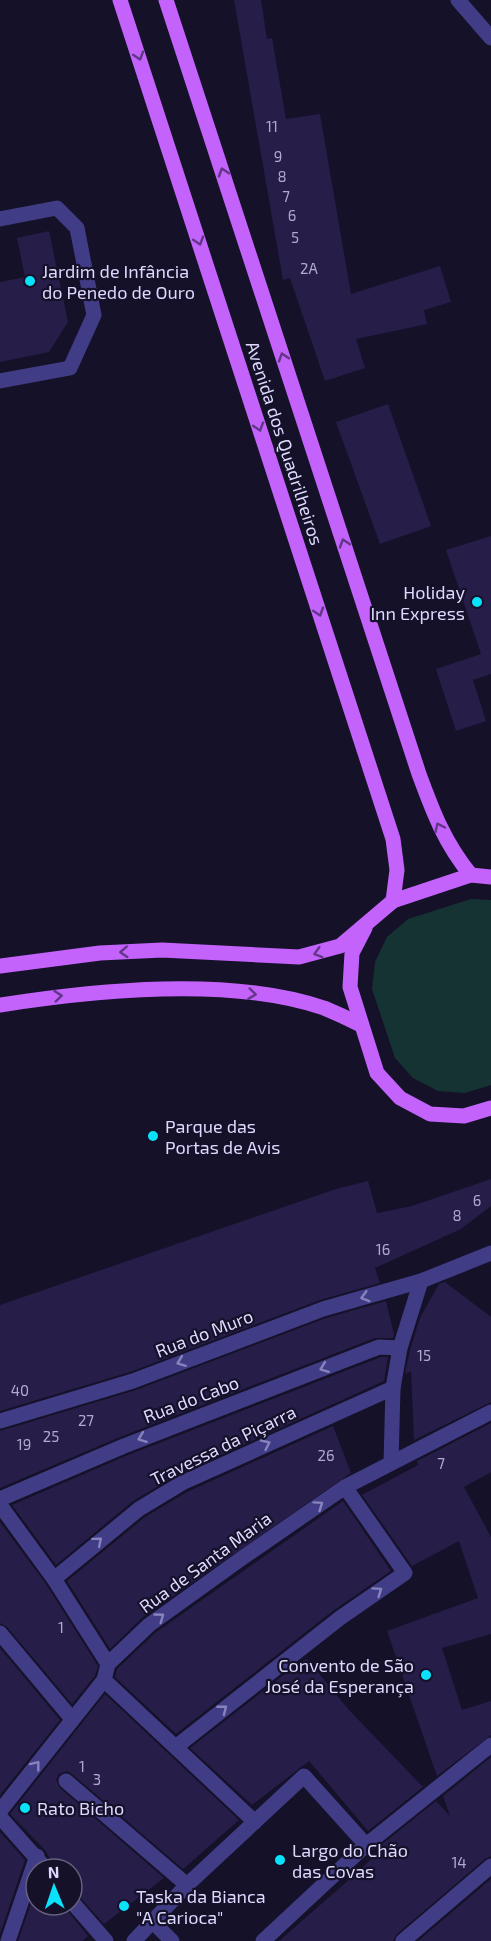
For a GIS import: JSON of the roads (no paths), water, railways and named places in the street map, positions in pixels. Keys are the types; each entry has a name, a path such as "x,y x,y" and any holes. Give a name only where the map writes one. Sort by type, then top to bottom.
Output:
{"main road":[{"name":"Avenida dos Quadrilheiros","path":"120,0 393,839 397,870 393,901"},
{"name":"Avenida dos Quadrilheiros","path":"166,0 427,795 438,826 452,853 471,875"},
{"path":"0,966 100,953 162,950 276,958 299,957 340,946 393,901 471,875 491,877"},
{"path":"368,923 352,953 350,987 377,1072 400,1098 430,1114 464,1116 491,1108"},
{"path":"0,1005 55,996 149,989 226,991 324,1008 362,1025"}],"street":[{"path":"459,0 491,38"},
{"path":"0,219 57,208 77,228 94,315 70,368 0,381"},
{"name":"Rua do Muro","path":"0,1421 133,1381 322,1309 421,1281 491,1253"},
{"path":"391,1463 393,1388 400,1348 421,1281"},
{"name":"Rua do Cabo","path":"0,1499 124,1446 379,1347 400,1348"},
{"name":"Travessa da Piçarra","path":"54,1579 139,1509 182,1483 393,1388"},
{"name":"Rua de Santa Maria","path":"108,1664 149,1625 345,1487 491,1412"},
{"path":"177,1746 340,1618 405,1573 345,1487"},
{"path":"0,1505 54,1579 108,1664 104,1680 0,1811"},
{"path":"0,1633 72,1719"},
{"path":"104,1680 255,1821"},
{"path":"272,1938 366,1845 491,1745"},
{"path":"134,1941 187,1885 304,1776 366,1845"},
{"path":"66,1781 187,1885"},
{"path":"0,1817 37,1856 8,1941"},
{"path":"403,1941 491,1866"},
{"path":"84,1916 106,1941"},
{"path":"153,1922 172,1941"}],"place":[{"name":"Jardim de Infância do Penedo de Ouro","path":"30,281"},
{"name":"Holiday Inn Express","path":"477,602"},
{"name":"Parque das Portas de Avis","path":"153,1136"},
{"name":"Convento de São José da Esperança","path":"426,1675"},
{"name":"Rato Bicho","path":"25,1808"},
{"name":"Largo do Chão das Covas","path":"280,1860"},
{"name":"Taska da Bianca \"A Carioca\"","path":"124,1906"}]}
